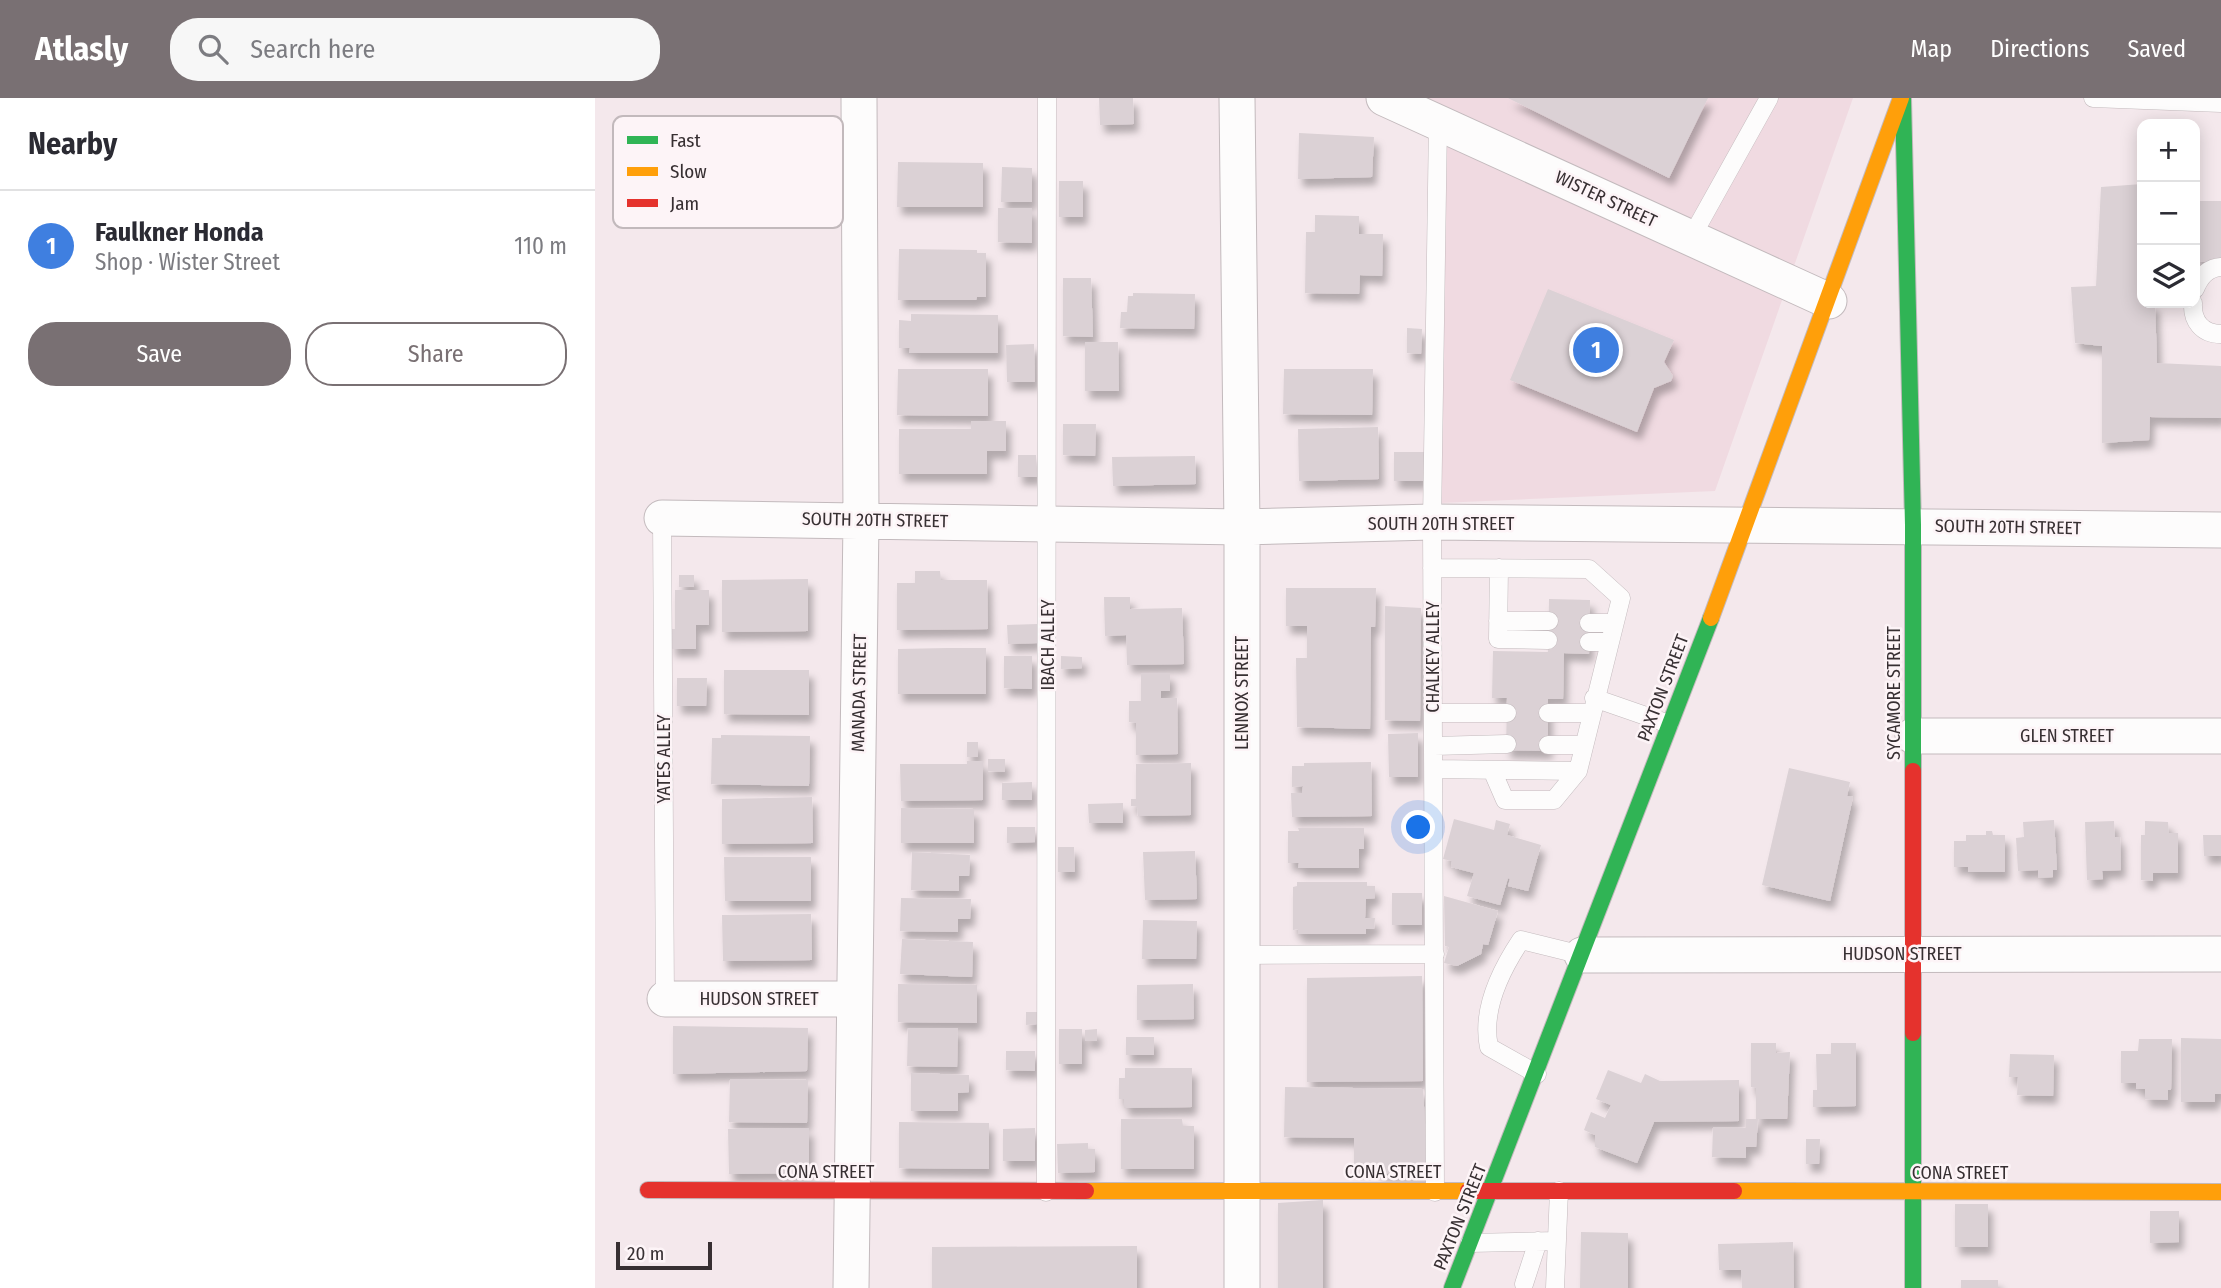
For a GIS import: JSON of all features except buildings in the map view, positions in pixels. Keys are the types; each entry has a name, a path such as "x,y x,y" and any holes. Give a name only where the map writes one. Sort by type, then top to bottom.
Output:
{"main road":[{"name":"PAXTON STREET","path":"1452,1288 1747,526 1902,98"},
{"name":"SYCAMORE STREET","path":"1902,98 1913,525 1913,1288"},
{"name":"CONA STREET","path":"648,1190 2221,1192"}],"street":[{"name":"MANADA STREET","path":"851,1288 861,519 859,98"},
{"name":"LENNOX STREET","path":"1237,98 1242,527 1242,1288"},
{"name":"WISTER STREET","path":"1400,101 1438,122 1829,301"},
{"name":"SOUTH 20TH STREET","path":"662,518 1242,527 1432,522 2221,530"},
{"name":"GLEN STREET","path":"1913,736 2221,736"},
{"name":"HUDSON STREET","path":"1583,955 2221,954"},
{"name":"HUDSON STREET","path":"666,999 853,999"}],"lane":[{"name":"IBACH ALLEY","path":"1046,1192 1047,98"},
{"path":"1691,238 1769,98"},
{"path":"2093,98 2221,103"},
{"name":"CHALKEY ALLEY","path":"1435,1192 1432,522 1438,122"},
{"path":"2200,278 2214,268 2221,267"},
{"path":"2193,308 2192,314 2198,325 2211,334 2221,334"},
{"name":"YATES ALLEY","path":"662,518 666,999"},
{"path":"1432,568 1589,569 1621,598 1578,771 1554,800 1505,800 1492,771"},
{"path":"1499,568 1498,639 1548,640"},
{"path":"1498,621 1549,621"},
{"path":"1589,623 1614,623"},
{"path":"1589,642 1609,642"},
{"path":"1548,713 1593,706 1669,724"},
{"path":"1433,713 1507,713"},
{"path":"1434,746 1507,744"},
{"path":"1548,745 1583,745"},
{"path":"1434,769 1578,771"},
{"path":"1537,1074 1489,1047 1486,1032 1489,1009 1507,961 1521,940 1583,955"},
{"path":"1242,955 1435,954"},
{"path":"1555,1288 1559,1191"},
{"path":"1524,1284 1538,1241"},
{"path":"1470,1243 1557,1241"}],"shaded area":[{"path":"1426,98 1853,98 1715,491 1440,503 1445,107"}],"traffic: fast":[{"path":"1903,98 1913,525 1913,771"},
{"path":"1452,1288 1711,618"},
{"path":"1913,1033 1913,1288"}],"traffic: slow":[{"path":"1711,618 1901,98"},
{"path":"1086,1191 1468,1191"},
{"path":"1734,1191 2221,1192"}],"traffic: jam":[{"path":"1913,771 1913,1033"},
{"path":"648,1190 1086,1191"},
{"path":"1468,1191 1734,1191"}],"place":[{"name":"Faulkner Honda","path":"1596,350"}]}
